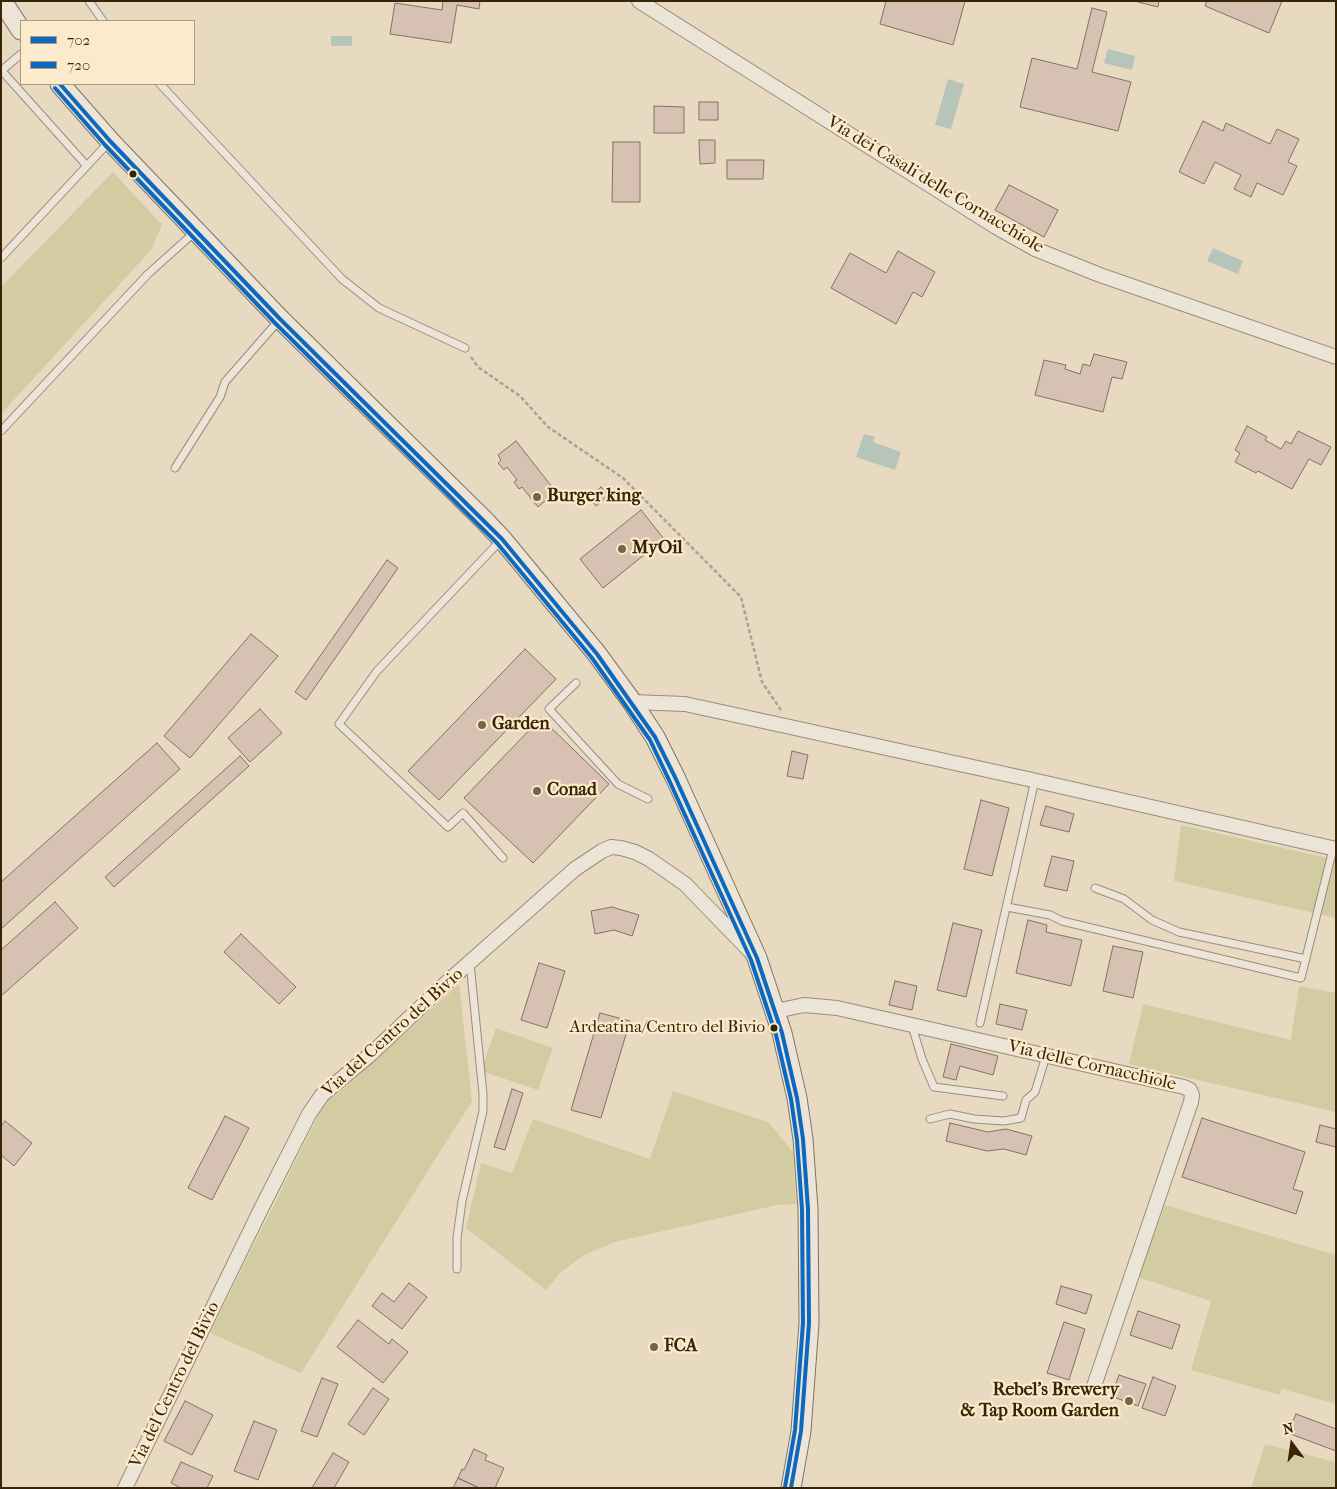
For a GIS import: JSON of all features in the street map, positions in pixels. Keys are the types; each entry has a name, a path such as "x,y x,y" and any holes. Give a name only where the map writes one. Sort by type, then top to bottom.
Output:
{"main road":[{"path":"2,1 20,28"},
{"path":"61,85 110,141 280,319 502,539 632,702 676,777 756,958 776,1011 792,1074 801,1128 809,1237 809,1324 801,1431 791,1488"}],"street":[{"name":"Via dei Casali delle Cornacchiole","path":"639,1 996,227 1036,249 1100,275 1336,358"},
{"path":"632,702 685,704 1036,780 1334,849"},
{"name":"Via del Centro del Bivio","path":"125,1488 309,1114 322,1095 372,1054 470,963 576,869 602,851 616,847 635,852 649,859 685,884 756,958"},
{"name":"Via delle Cornacchiole","path":"776,1011 798,1005 820,1005 1184,1087 1192,1092 1191,1102 1094,1386"}],"lane":[{"path":"89,1 103,20"},
{"path":"20,55 1,71 87,166"},
{"path":"161,85 342,279 379,308 465,348"},
{"path":"1,258 110,141"},
{"path":"1,431 148,274 196,230"},
{"path":"175,468 220,396 225,382 280,319"},
{"path":"502,539 378,671 339,724 448,827 463,813 503,858"},
{"path":"576,682 549,709 618,784 648,799"},
{"path":"980,1023 1036,780"},
{"path":"1007,906 1301,978 1334,849"},
{"path":"1095,888 1124,899 1152,920 1179,932 1306,959"},
{"path":"457,1269 457,1238 462,1201 483,1111 470,963"},
{"path":"912,1025 922,1059 934,1087 1003,1096"},
{"path":"930,1119 950,1114 974,1119 1004,1121 1021,1118 1026,1100 1036,1092 1046,1056"}],"path":[{"path":"465,348 478,368 520,396 548,427 623,478 741,597 762,682 793,727"}],"shaded area":[{"path":"331,36 352,36 352,46 331,46"},
{"path":"1108,49 1135,56 1132,70 1104,63"},
{"path":"948,79 964,84 951,129 935,125"},
{"path":"113,172 162,225 151,250 1,414 1,287"},
{"path":"1213,248 1243,261 1238,274 1207,261"},
{"path":"864,434 875,437 873,442 901,452 895,470 856,457"},
{"path":"1181,825 1336,860 1336,918 1174,881"},
{"path":"459,984 472,1101 301,1373 210,1333 324,1104 348,1085"},
{"path":"1299,986 1336,993 1336,1112 1129,1064 1143,1004 1291,1040"},
{"path":"496,1028 553,1048 538,1090 481,1071"},
{"path":"673,1091 768,1122 793,1152 796,1204 777,1205 615,1242 584,1255 560,1273 546,1290 466,1228 481,1163 512,1173 533,1119 650,1159"},
{"path":"1165,1205 1336,1255 1336,1404 1282,1389 1280,1395 1191,1370 1211,1301 1138,1277"},
{"path":"1265,1444 1336,1462 1336,1488 1251,1488"}],"building":[{"path":"443,1 480,1 479,9 457,5 451,43 390,34 395,3 442,10"},
{"path":"886,1 965,1 953,45 880,24"},
{"path":"1134,1 1159,1 1158,7"},
{"path":"1207,1 1282,1 1269,33 1205,6"},
{"path":"1092,8 1107,12 1092,72 1131,82 1118,131 1020,107 1032,58 1077,69"},
{"path":"699,102 718,102 718,120 699,120"},
{"path":"654,106 684,107 684,133 654,133"},
{"path":"1203,121 1223,131 1226,123 1270,144 1277,129 1299,139 1288,162 1297,166 1283,195 1257,183 1251,197 1234,189 1241,175 1215,162 1204,184 1179,172"},
{"path":"699,140 715,140 715,163 700,164"},
{"path":"613,142 640,142 640,202 612,202"},
{"path":"727,160 764,160 763,179 727,179"},
{"path":"1009,185 1058,210 1044,237 995,210"},
{"path":"898,251 935,272 922,297 913,292 896,324 831,288 850,253 886,273"},
{"path":"1094,354 1127,362 1122,379 1112,377 1103,412 1035,395 1044,360 1066,365 1065,369 1080,374 1083,364 1090,366"},
{"path":"1247,426 1267,437 1265,440 1281,449 1286,441 1291,444 1298,431 1331,447 1321,465 1309,459 1292,489 1258,471 1256,473 1235,462 1240,453 1235,450"},
{"path":"516,441 556,492 538,507 522,487 519,489 514,482 517,480 507,467 504,470 498,463 501,460 498,455"},
{"path":"601,487 608,496 596,506 589,497"},
{"name":"MyOil","path":"641,510 664,539 603,588 580,559"},
{"path":"387,560 398,568 306,700 295,692"},
{"path":"251,634 278,656 190,758 164,736"},
{"name":"Garden","path":"525,649 556,679 439,800 408,771"},
{"path":"260,709 282,733 250,762 228,738"},
{"name":"Conad","path":"541,718 609,784 533,863 464,798"},
{"path":"157,743 180,769 1,929 1,882"},
{"path":"792,751 808,755 803,779 787,776"},
{"path":"240,756 249,766 114,887 105,877"},
{"path":"981,800 1009,808 992,876 964,869"},
{"path":"1046,806 1074,814 1069,832 1040,825"},
{"path":"1052,856 1074,861 1067,891 1044,886"},
{"path":"55,902 78,928 1,996 1,950"},
{"path":"612,907 639,915 632,936 614,930 595,934 591,911"},
{"path":"1028,920 1047,925 1046,932 1082,940 1071,986 1016,973"},
{"path":"953,923 982,930 966,997 937,990"},
{"path":"241,934 296,987 279,1004 224,952"},
{"path":"1113,946 1143,952 1133,998 1103,991"},
{"path":"539,963 565,971 547,1028 521,1020"},
{"path":"895,981 917,986 912,1010 889,1005"},
{"path":"1000,1004 1027,1010 1022,1030 996,1024"},
{"path":"600,1013 630,1021 601,1118 571,1110"},
{"path":"951,1044 998,1056 993,1075 960,1066 956,1080 943,1077"},
{"path":"512,1089 523,1093 505,1150 494,1147"},
{"path":"225,1116 249,1128 212,1200 188,1188"},
{"path":"1202,1118 1305,1152 1293,1189 1303,1192 1296,1214 1182,1177"},
{"path":"5,1121 32,1143 14,1166 1,1155 1,1126"},
{"path":"950,1123 988,1132 1006,1129 1032,1136 1026,1155 1004,1149 987,1151 946,1141"},
{"path":"1320,1125 1336,1129 1336,1147 1316,1142"},
{"path":"409,1283 427,1297 402,1329 372,1306 382,1293 394,1302"},
{"path":"1061,1286 1092,1295 1086,1314 1056,1304"},
{"path":"1138,1311 1180,1325 1172,1349 1130,1335"},
{"path":"358,1320 389,1344 392,1339 408,1352 383,1383 337,1347"},
{"path":"1064,1322 1085,1329 1069,1380 1047,1373"},
{"path":"1119,1375 1146,1384 1138,1406 1111,1396"},
{"path":"1153,1377 1176,1386 1165,1416 1142,1408"},
{"path":"322,1378 338,1384 317,1437 301,1431"},
{"path":"373,1388 389,1399 364,1435 348,1424"},
{"path":"185,1401 213,1415 192,1455 164,1441"},
{"path":"1296,1414 1336,1429 1336,1451 1288,1433"},
{"path":"254,1421 277,1430 258,1480 234,1471"},
{"path":"474,1449 487,1455 485,1460 504,1468 495,1488 479,1488 458,1478"},
{"path":"333,1453 349,1462 334,1488 312,1488"},
{"path":"181,1462 213,1476 207,1488 181,1488 171,1483"},
{"path":"458,1478 479,1488 453,1488"}],"transit line":[{"name":"702","path":"61,85 110,141 280,319 502,539 597,654 655,737 757,958 782,1033 797,1098 803,1139 808,1209 809,1323 801,1431 791,1488"},
{"name":"720","path":"55,88 105,145 275,323 497,543 592,658 650,740 751,960 776,1035 791,1099 797,1140 802,1209 803,1323 795,1430 785,1487"}],"place":[{"name":"Burger king","path":"537,497"},
{"name":"MyOil","path":"622,549"},
{"name":"Garden","path":"482,725"},
{"name":"Conad","path":"537,791"},
{"name":"Ardeatina/Centro del Bivio","path":"774,1028"},
{"name":"FCA","path":"654,1347"},
{"name":"Rebel's Brewery & Tap Room Garden","path":"1129,1401"}]}
